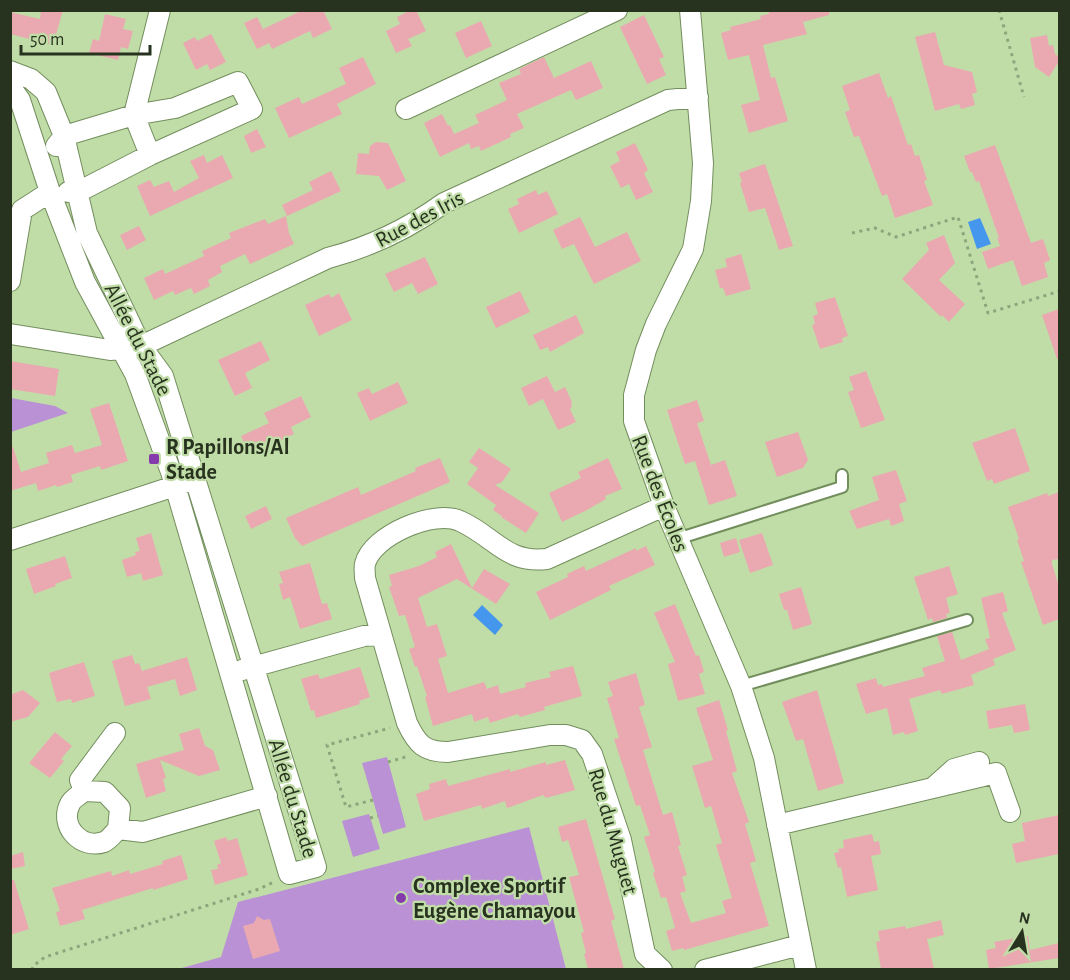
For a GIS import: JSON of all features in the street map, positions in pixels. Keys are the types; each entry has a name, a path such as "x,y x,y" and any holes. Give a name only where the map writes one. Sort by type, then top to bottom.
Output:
{"street":[{"path":"150,154 134,116 160,10"},
{"path":"406,109 617,10"},
{"name":"Rue des Écoles","path":"690,10 703,163 701,201 693,249 656,324 646,350 634,395 634,422 663,506 741,686 764,758 806,969"},
{"name":"Allée du Stade","path":"10,72 30,79 46,92 64,136 87,233 141,346 163,376 316,867 289,874 176,485 135,374 85,282 50,192 20,100 10,86"},
{"path":"10,281 22,210 50,192 78,192 150,154 252,109 238,82 175,108 134,116 64,136 42,162"},
{"name":"Rue des Iris","path":"141,346 328,258 356,250 416,223 444,203 668,99 698,97"},
{"path":"10,334 110,350 141,346"},
{"path":"10,540 196,479"},
{"path":"381,638 365,578 365,563 373,550 388,536 404,527 442,517 459,520 517,557 531,561 547,559 663,506"},
{"path":"230,672 364,636 375,634 381,638"},
{"name":"Rue du Muguet","path":"381,638 407,723 413,736 422,746 434,752 448,752 550,735 566,735 582,740 592,754 621,840 645,954 662,969"},
{"path":"84,791 80,780 115,733"},
{"path":"934,788 954,769 979,762"},
{"path":"777,825 996,773 1010,812"},
{"path":"84,791 105,792 120,808 118,829 106,842 88,844 73,836 66,819 70,802 84,791"},
{"path":"118,829 143,832 267,796"},
{"path":"705,969 800,945"}],"lane":[{"path":"677,539 842,487 842,475"},
{"path":"741,686 967,620"}],"path":[{"path":"999,10 1024,96"},
{"path":"852,233 875,228 896,237 958,217 988,313 1059,291"},
{"path":"373,800 346,807 327,745 400,725"},
{"path":"388,762 402,758"},
{"path":"370,818 378,816"},
{"path":"32,969 45,957 259,889 289,874"}],"shaded area":[{"path":"11,398 55,406 68,413 11,432"},
{"path":"387,757 406,827 383,834 362,763"},
{"path":"369,814 380,849 353,857 342,821"},
{"name":"Complexe Sportif Eugène Chamayou","path":"529,827 566,969 175,970 221,957 238,902"}],"water":[{"path":"980,218 991,244 977,249 968,222"},
{"path":"482,605 503,625 495,635 473,615"}],"building":[{"path":"41,10 63,10 53,45 10,34 10,12 40,19"},
{"path":"303,10 323,10 332,29 313,38 310,31 272,49 269,43 257,49 244,23 257,17 263,29"},
{"path":"416,10 426,31 408,39 412,46 396,53 386,31 400,24 397,17"},
{"path":"768,10 829,10 829,15 803,22 807,34 763,45 771,78 775,77 788,121 749,133 741,105 760,100 749,55 728,60 721,33 731,30 730,27 761,19 760,16 769,14"},
{"path":"105,14 126,19 123,29 133,31 128,49 121,47 118,60 89,53 93,39 99,41"},
{"path":"644,15 664,57 659,59 666,75 647,84 620,27"},
{"path":"481,21 492,46 466,58 455,33"},
{"path":"935,32 944,65 972,72 977,92 972,94 975,105 961,109 959,104 935,111 915,37"},
{"path":"211,34 226,62 210,70 207,64 196,70 183,43 195,37 197,41"},
{"path":"1047,35 1049,46 1053,45 1055,54 1059,57 1049,77 1035,67 1030,38"},
{"path":"363,57 376,84 337,104 342,114 289,138 275,108 299,97 302,104 346,84 339,68"},
{"path":"544,57 554,78 591,61 603,88 576,100 571,90 517,114 524,128 510,134 511,137 481,151 479,146 471,149 469,143 440,157 424,123 442,114 454,134 479,123 475,115 507,100 499,83 521,74 519,69"},
{"path":"879,73 888,98 891,96 908,145 911,144 915,156 919,155 927,180 924,181 933,205 895,218 887,194 882,196 859,136 854,137 845,112 850,110 842,86"},
{"path":"257,129 266,147 251,153 244,136"},
{"path":"376,142 388,143 406,181 387,190 379,176 356,174 358,153 369,154 370,146"},
{"path":"635,143 648,170 644,173 653,192 636,200 629,184 621,188 610,166 620,161 616,152"},
{"path":"995,145 1031,243 1043,239 1050,260 1044,263 1048,277 1022,286 1013,260 988,269 982,252 1000,246 997,238 999,238 979,181 976,182 970,172 964,156"},
{"path":"204,155 207,163 222,155 233,178 150,216 137,186 150,180 154,187 169,181 174,192 199,178 190,161"},
{"path":"765,164 793,246 779,250 765,208 749,212 740,183 742,182 739,173"},
{"path":"331,171 341,191 287,216 282,205 313,190 309,182"},
{"path":"536,190 538,195 547,191 558,214 519,233 508,209 519,204 517,199"},
{"path":"286,216 294,244 250,264 245,254 220,266 222,272 208,280 210,286 194,294 191,288 175,295 173,291 154,300 144,278 163,269 165,274 204,256 202,251 231,238 229,233 265,219 268,224"},
{"path":"580,217 595,247 627,232 641,261 594,284 574,244 562,249 553,230"},
{"path":"139,226 146,240 127,250 120,235"},
{"path":"944,235 955,263 939,280 965,304 949,322 902,279 929,250 926,243"},
{"path":"741,254 751,289 726,296 723,288 720,288 715,270 727,267 725,259"},
{"path":"425,257 438,284 418,294 412,283 394,292 385,274"},
{"path":"520,291 530,312 496,328 486,307"},
{"path":"339,293 352,320 319,336 305,305 329,294 331,298"},
{"path":"835,297 848,336 842,338 843,342 820,349 812,325 815,324 813,316 818,314 815,303"},
{"path":"1059,309 1059,359 1057,359 1042,315"},
{"path":"576,315 584,333 550,352 548,347 540,350 533,335"},
{"path":"261,341 270,360 245,373 252,388 235,396 218,360"},
{"path":"10,361 59,369 55,396 10,389"},
{"path":"866,371 885,420 861,428 848,392 854,390 849,377"},
{"path":"547,376 555,392 565,387 572,402 570,409 576,422 558,430 543,399 529,406 521,388"},
{"path":"398,382 408,403 370,421 357,393 369,388 372,394"},
{"path":"301,396 311,417 291,427 294,434 250,455 241,436 269,423 264,413"},
{"path":"697,400 704,421 697,423 711,465 725,460 737,496 709,505 695,461 685,464 667,410"},
{"path":"109,403 128,461 101,470 100,466 71,475 73,482 57,487 56,485 38,491 36,483 10,491 10,448 13,447 21,472 49,463 46,453 72,445 75,453 102,445 90,409"},
{"path":"1015,428 1030,471 994,484 992,479 987,481 972,443"},
{"path":"798,432 808,460 803,468 777,477 765,442"},
{"path":"479,448 511,469 502,482 495,485 539,513 526,533 501,517 493,510 496,505 467,484 478,468 469,462"},
{"path":"440,458 450,482 302,546 295,538 286,518 358,487 361,495"},
{"path":"608,458 622,489 605,496 606,499 562,522 549,493 581,478 578,472"},
{"path":"896,470 907,501 899,504 904,521 891,526 889,519 857,529 849,511 879,500 872,477"},
{"path":"1059,492 1059,559 1052,560 1052,564 1059,586 1059,619 1043,625 1021,562 1024,561 1017,540 1019,539 1008,507 1047,493 1048,496"},
{"path":"266,506 272,519 251,529 245,516"},
{"path":"151,533 163,575 143,581 141,573 127,577 122,560 140,551 136,538"},
{"path":"762,533 773,565 750,573 739,540"},
{"path":"736,538 740,552 724,557 720,543"},
{"path":"451,544 472,588 484,569 510,584 496,604 457,579 418,598 427,627 437,624 447,656 438,659 448,693 484,682 487,689 498,685 500,694 526,687 525,683 551,677 549,672 573,666 582,696 520,717 518,714 490,723 488,717 474,722 472,714 433,726 425,697 427,696 409,649 415,647 405,615 399,616 389,587 392,586 389,575 419,566 437,557 435,552"},
{"path":"646,546 655,565 609,586 611,590 550,620 536,592 568,577 567,574 584,566 586,571 636,548 636,551"},
{"path":"65,556 72,578 34,594 26,569"},
{"path":"310,563 322,604 327,603 332,619 300,629 290,597 283,600 279,584 283,583 279,572"},
{"path":"949,566 958,594 946,598 950,613 946,614 947,618 933,622 932,618 928,620 914,577"},
{"path":"801,587 812,624 793,630 779,594"},
{"path":"1003,592 1008,611 1002,613 1016,650 993,659 995,665 971,675 974,685 942,694 940,690 909,699 918,731 905,735 904,732 893,735 887,708 866,714 856,684 876,678 878,685 882,684 883,687 925,676 922,668 945,661 937,636 952,632 961,660 989,649 985,639 990,638 981,598"},
{"path":"675,604 696,656 699,655 704,672 699,674 705,694 678,701 668,664 675,662 654,613"},
{"path":"132,655 135,664 139,663 142,671 187,657 197,690 180,696 175,679 147,687 151,699 125,706 112,661"},
{"path":"84,662 95,696 72,703 71,699 57,702 49,673"},
{"path":"360,667 370,697 359,701 360,704 316,718 314,710 311,711 301,679 318,674 320,679"},
{"path":"636,673 645,705 639,707 652,747 643,750 663,815 672,812 681,845 678,846 687,875 682,877 686,891 680,893 691,923 726,913 722,901 732,898 716,845 722,843 711,806 705,808 692,766 713,760 696,708 719,700 737,771 732,773 749,822 745,824 756,861 750,863 769,926 684,950 683,948 672,951 666,931 675,928 666,897 661,898 653,873 655,872 644,837 650,835 640,805 636,806 614,739 619,738 607,698 613,696 608,682"},
{"path":"23,690 40,703 28,717 10,722 10,695"},
{"path":"817,690 844,783 818,791 803,739 796,741 782,702"},
{"path":"1025,704 1030,730 1014,733 1012,725 989,729 986,711"},
{"path":"199,728 205,746 213,750 220,770 199,776 160,760 166,778 163,779 166,791 146,798 136,764 184,750 179,734"},
{"path":"55,732 72,746 61,759 64,761 50,778 29,763"},
{"path":"565,760 575,790 546,798 543,795 507,808 505,801 482,809 481,805 424,821 416,794 430,789 429,784 446,779 448,786 510,769 510,772 546,762 546,765"},
{"path":"1059,815 1059,854 1016,863 1012,844 1025,841 1022,823"},
{"path":"586,819 615,919 611,921 624,969 588,969 584,954 586,953 581,933 584,932 569,877 579,875 568,840 562,842 558,827"},
{"path":"872,834 874,842 879,841 881,854 871,856 878,890 847,897 841,867 838,868 834,853 844,848 843,840"},
{"path":"226,837 228,841 237,838 248,875 215,885 211,870 218,869 217,865 221,863 214,841"},
{"path":"23,852 25,866 10,869 10,856"},
{"path":"181,855 188,879 82,910 85,919 60,926 56,912 60,911 52,888 111,871 112,876 129,870 130,874 163,864 162,861"},
{"path":"10,880 14,880 29,929 10,935"},
{"path":"257,916 264,920 270,919 280,951 253,959 243,926 254,923"},
{"path":"941,920 944,935 927,939 934,969 881,969 876,942 880,941 878,931 905,926 906,929"},
{"path":"1028,936 1030,950 1059,943 1059,958 989,969 986,950 996,948 994,942"}],"place":[{"name":"R Papillons/Al Stade","path":"154,459"},
{"name":"Complexe Sportif Eugène Chamayou","path":"401,898"}]}
